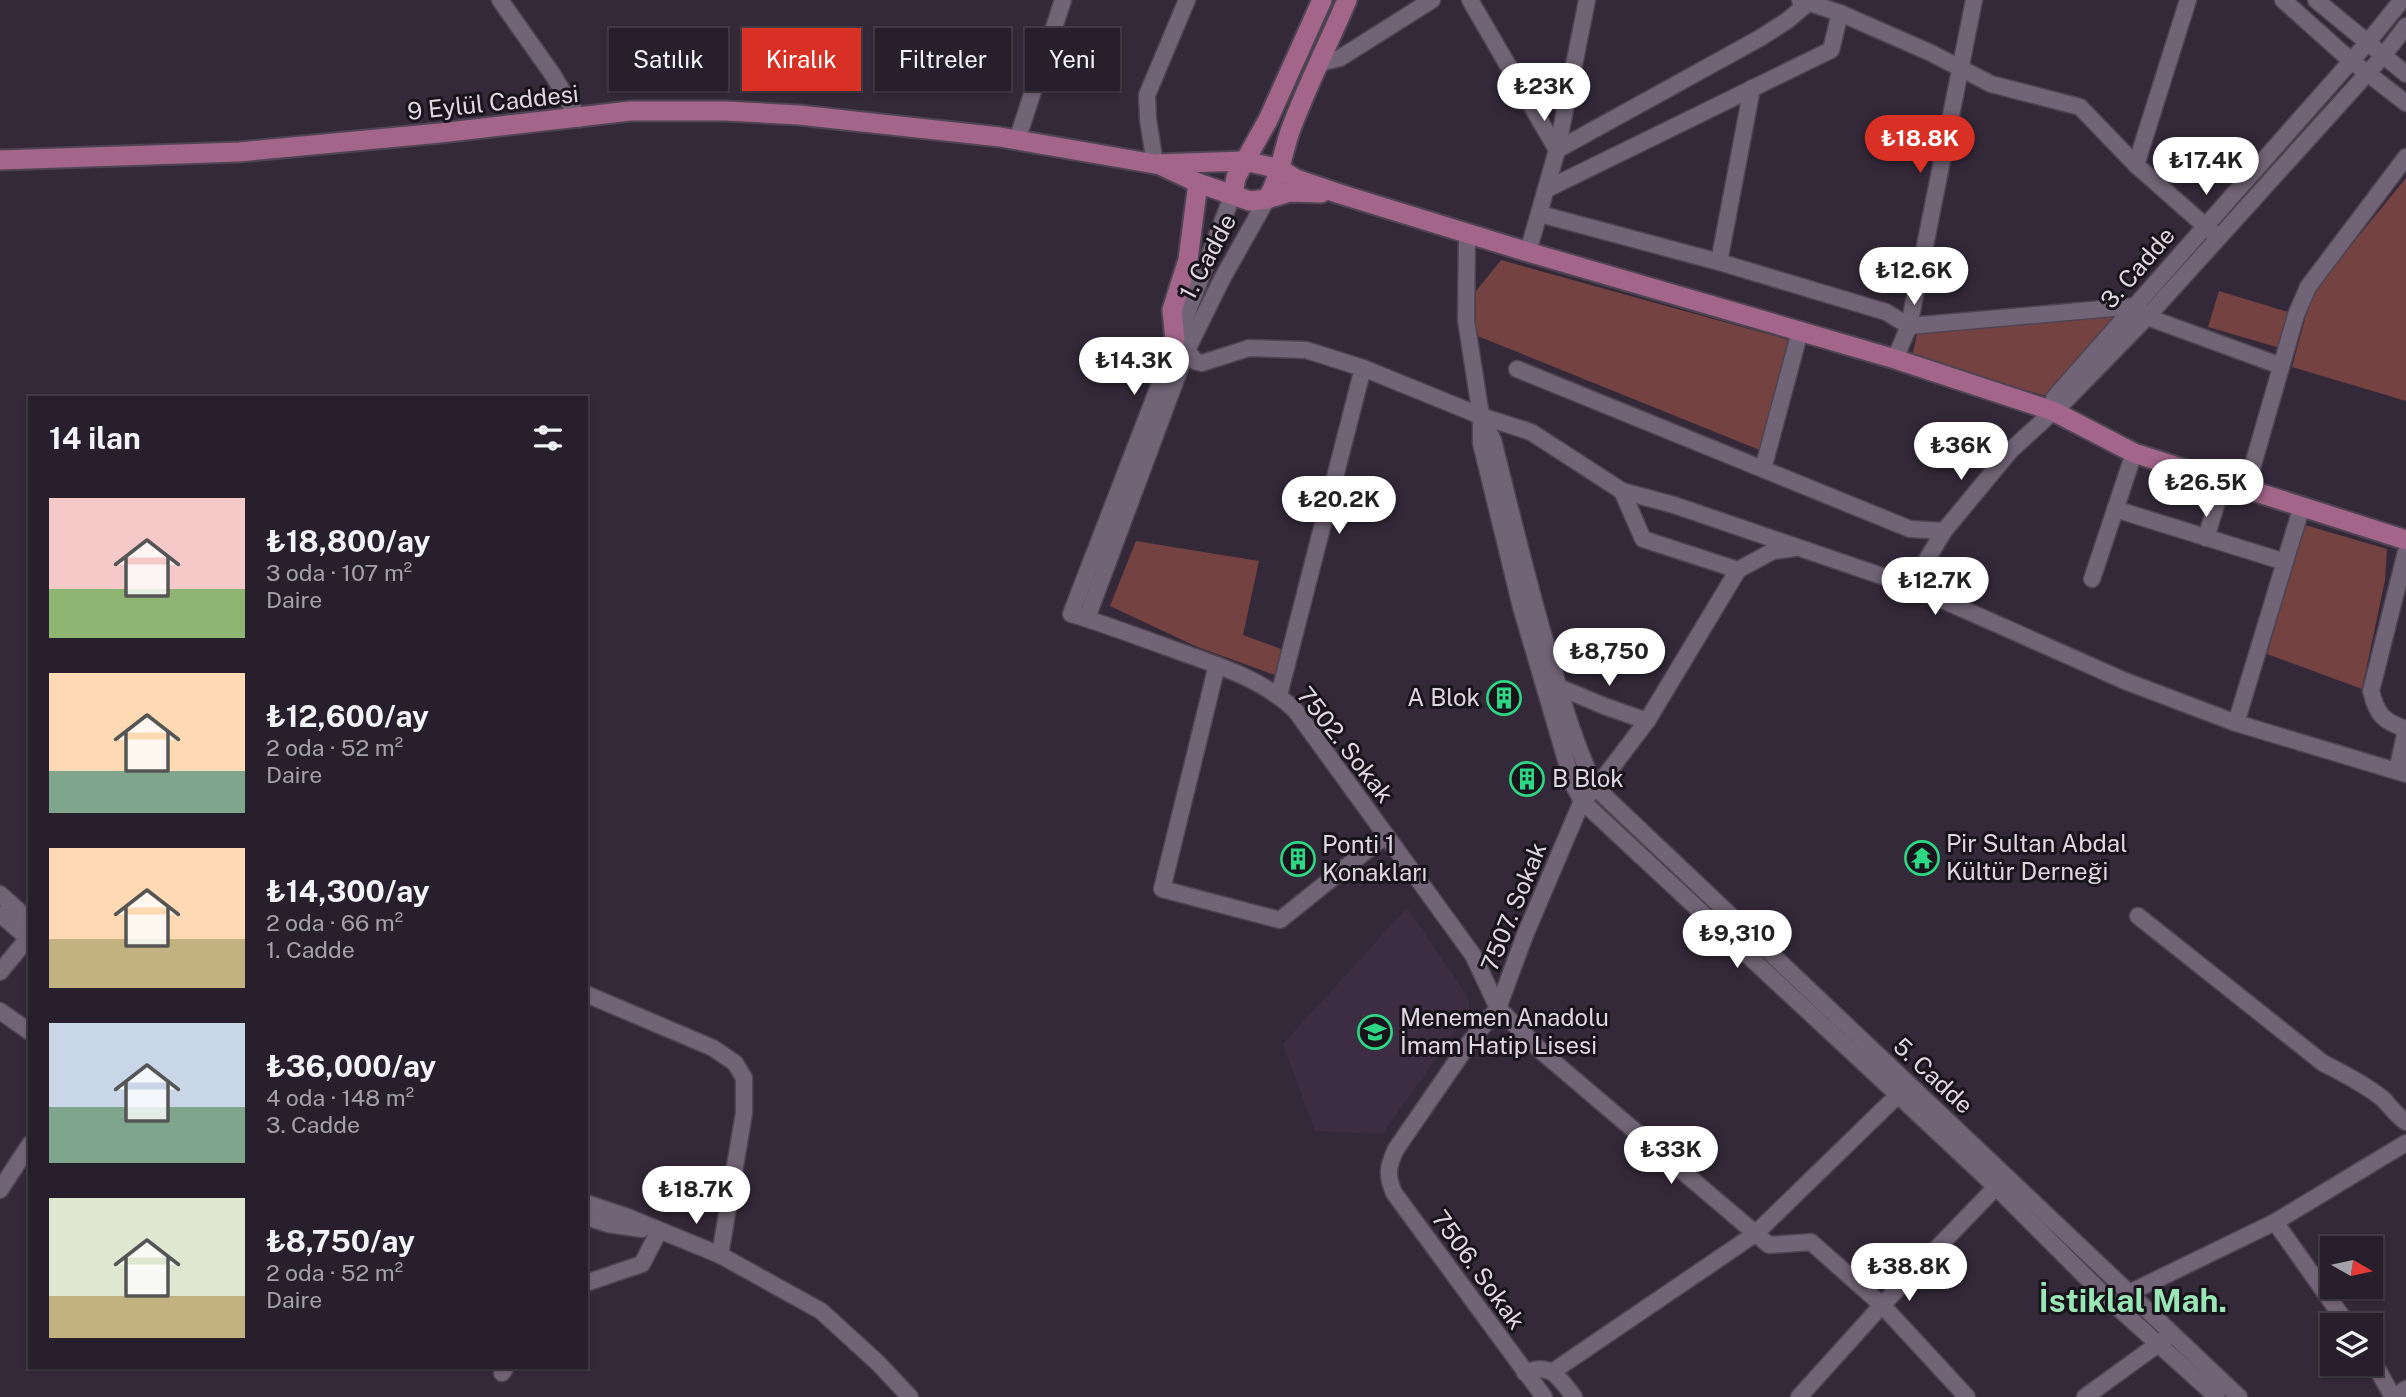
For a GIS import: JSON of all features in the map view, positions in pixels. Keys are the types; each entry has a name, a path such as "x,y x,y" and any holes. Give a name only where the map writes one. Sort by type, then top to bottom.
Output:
{"main road":[{"name":"1. Cadde","path":"1233,194 1236,177 1268,120 1322,0"},
{"name":"1. Cadde","path":"1267,199 1274,188 1291,128 1347,0"},
{"name":"9 Eylül Caddesi","path":"0,160 239,152 579,119 630,111 726,111 799,115 1017,139 1155,164 1245,161 1280,169 1296,179 1340,194 1528,252 1895,359 2053,411 2134,453 2406,540"},
{"name":"9 Eylül Caddesi","path":"1155,164 1250,201 1290,192 1340,194"},
{"path":"1181,346 1172,310 1188,260 1198,183"}],"street":[{"path":"500,0 554,75 579,119"},
{"path":"1017,139 1062,0"},
{"path":"1155,164 1147,96 1186,0"},
{"path":"1320,63 1340,58 1432,0"},
{"path":"1470,0 1557,150"},
{"path":"1528,252 1557,150 1587,0"},
{"path":"1895,359 1909,326 1975,0"},
{"path":"2136,165 2188,0"},
{"path":"2283,0 2351,61 2406,103"},
{"path":"2316,0 2406,74"},
{"name":"3. Cadde","path":"2142,312 2205,226 2402,0"},
{"path":"1557,150 1760,38 1788,20 1804,1 1840,13 1991,84 2080,107 2136,165 2218,237"},
{"path":"1547,189 1831,50 1840,13"},
{"name":"3. Cadde","path":"1911,586 1944,531 2011,450 2053,411 2142,312 2218,237 2383,56 2406,26"},
{"path":"1719,262 1752,88"},
{"path":"2246,489 2281,366 2308,287 2406,157"},
{"name":"1. Cadde","path":"1079,616 1181,346 1233,194"},
{"name":"1. Cadde","path":"1181,346 1267,199"},
{"path":"1539,214 1719,262 1886,312 1909,326 2142,312 2281,366"},
{"path":"1467,233 1466,320 1482,416 1481,443 1521,607 1573,784 1582,802 1996,1187 2105,1296 2217,1397"},
{"path":"1763,469 1800,331"},
{"path":"1181,346 1202,363 1249,348 1306,350 1363,368 1482,416 1531,432 1622,491 1674,505 1911,586 2125,681 2236,723 2402,773 2406,730 2387,723 2375,707 2371,691 2406,552"},
{"path":"1279,695 1363,368"},
{"path":"1517,369 1910,528 1944,531"},
{"path":"1482,416 1493,440 1538,619 1583,761 1596,788"},
{"path":"2092,579 2134,453"},
{"path":"2206,538 2223,482"},
{"path":"1622,491 1643,539 1738,570"},
{"path":"2236,723 2302,506"},
{"path":"2115,509 2285,562"},
{"path":"1582,802 1596,788 1647,721 1738,570 1773,551 1797,548"},
{"name":"7502. Sokak","path":"1079,616 1217,665 1260,684 1279,695 1295,710 1473,955 1498,1009"},
{"path":"1217,665 1162,889 1280,920 1386,835"},
{"path":"1559,687 1647,721"},
{"name":"5. Cadde","path":"1596,788 2239,1397"},
{"name":"7507. Sokak","path":"1389,1165 1396,1149 1469,1043 1498,1009 1525,936 1582,802"},
{"path":"0,894 28,919"},
{"path":"0,914 28,938"},
{"path":"2138,916 2323,1063 2383,1099 2397,1116 2406,1122"},
{"path":"0,972 28,940"},
{"path":"588,995 713,1048 735,1063 744,1078 744,1113 720,1255"},
{"path":"1498,1009 1541,1051 1769,1245 1811,1242 1882,1305 1967,1397"},
{"path":"0,1011 28,1031"},
{"path":"1552,1372 1755,1234 1898,1095"},
{"path":"2129,1293 2276,1222 2406,1143"},
{"path":"0,1189 28,1147"},
{"name":"7506. Sokak","path":"1389,1165 1387,1177 1394,1193 1544,1397"},
{"path":"1798,1397 1996,1187"},
{"path":"588,1204 720,1255 821,1311 902,1394"},
{"path":"588,1218 608,1224 659,1231"},
{"path":"2276,1222 2340,1313"},
{"path":"588,1282 642,1264 659,1231"},
{"path":"2085,1397 2172,1333"},
{"path":"1525,1373 1535,1368 1552,1372 1574,1397"},
{"path":"2381,1376 2393,1397 2406,1389"}],"shaded area":[{"path":"2406,178 2406,401 2292,367 2312,293"},
{"path":"1501,260 1789,340 1762,451 1475,335 1476,291"},
{"path":"2219,291 2291,313 2280,348 2208,327"},
{"path":"2120,315 2046,396 1912,356 1917,334"},
{"path":"2305,525 2387,549 2385,580 2362,689 2267,654"},
{"path":"1136,541 1259,561 1243,635 1281,649 1275,675 1195,646 1110,606"},
{"name":"Menemen Anadolu İmam Hatip Lisesi","path":"1407,908 1462,988 1469,1002 1469,1013 1382,1134 1315,1131 1283,1044"}],"place":[{"name":"A Blok","path":"1504,698"},
{"name":"B Blok","path":"1527,779"},
{"name":"Pir Sultan Abdal Kültür Derneği","path":"1922,858"},
{"name":"Ponti 1 Konakları","path":"1298,859"},
{"name":"Menemen Anadolu İmam Hatip Lisesi","path":"1375,1032"}],"district":[{"name":"İstiklal Mah.","path":"2133,1301"}]}
